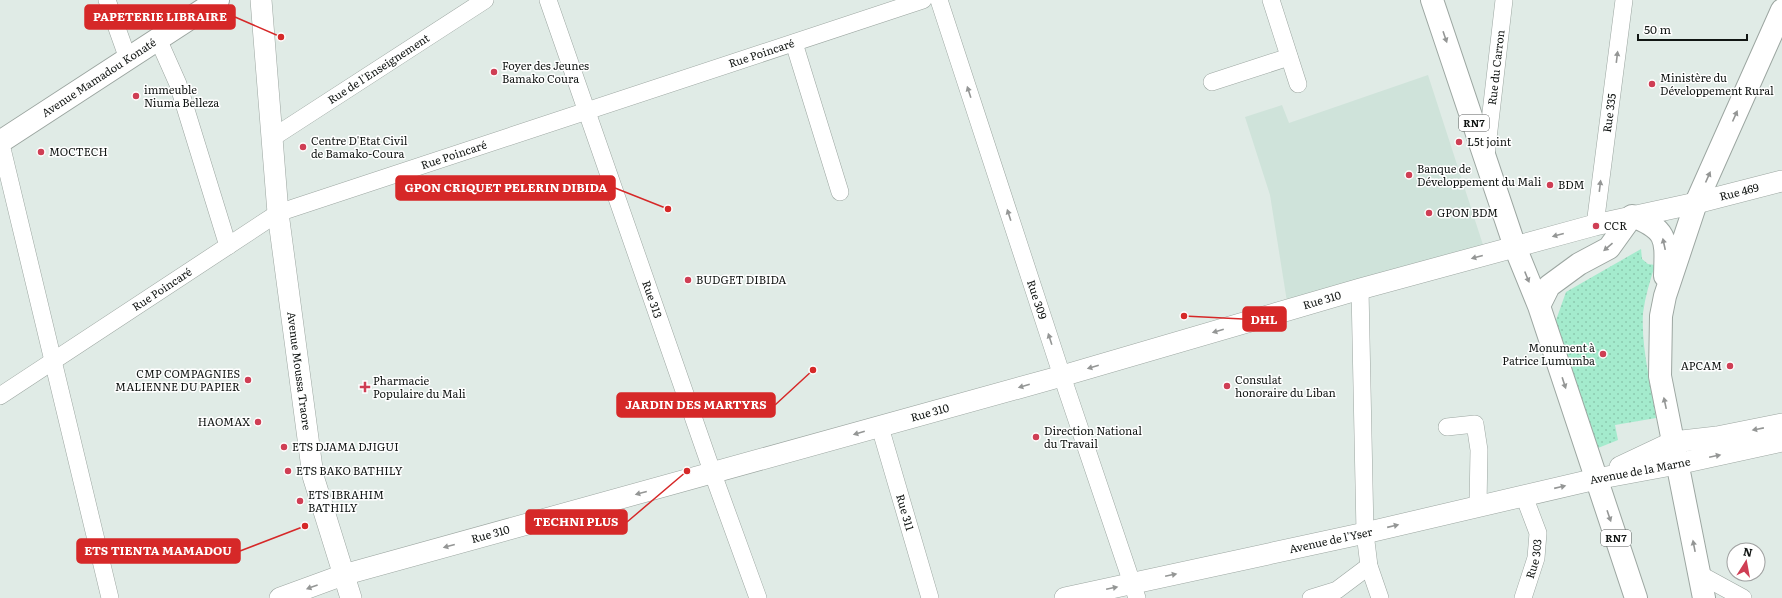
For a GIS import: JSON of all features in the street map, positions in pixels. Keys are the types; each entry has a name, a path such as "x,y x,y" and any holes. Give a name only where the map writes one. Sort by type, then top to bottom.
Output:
{"main road":[{"name":"Avenue Mamadou Konaté","path":"0,141 218,0"},
{"name":"RN7","path":"1432,0 1515,247 1539,306 1636,598"},
{"path":"1704,598 1660,376 1661,316 1665,296 1696,204 1776,39 1782,10"},
{"path":"1539,306 1549,286 1579,264 1609,248 1632,216 1647,222 1661,232 1666,245 1665,296"}],"street":[{"path":"107,0 128,59"},
{"name":"Avenue Moussa Traore","path":"261,0 278,213 313,476 351,598"},
{"name":"Rue de l'Enseignement","path":"272,138 485,0"},
{"name":"Rue 313","path":"548,0 713,474 758,598"},
{"name":"Rue Poincaré","path":"0,396 278,213 923,0"},
{"name":"Rue 309","path":"939,0 1062,376 1135,591"},
{"path":"1271,0 1298,84"},
{"name":"Rue du Carron","path":"1485,158 1504,0"},
{"name":"Rue 335","path":"1595,225 1624,0"},
{"path":"158,39 178,84 228,246"},
{"path":"794,42 840,192"},
{"path":"1212,82 1289,57"},
{"path":"0,141 110,598"},
{"name":"Rue 469","path":"1595,225 1632,216 1696,204 1782,181"},
{"name":"Rue 310","path":"280,598 343,575 713,474 1062,376 1360,289 1595,225"},
{"path":"1360,289 1365,533 1369,566 1380,598"},
{"path":"1447,427 1475,424 1480,450 1478,506"},
{"name":"Avenue de la Marne","path":"1596,479 1673,442 1717,437 1782,424"},
{"name":"Rue 311","path":"880,427 930,598"},
{"name":"Avenue de la Marne","path":"1596,479 1677,464 1782,441"},
{"name":"Avenue de l'Yser","path":"1065,598 1135,591 1365,533 1596,479"},
{"name":"Rue 303","path":"1523,598 1536,558 1538,533 1524,496"},
{"path":"1314,598 1337,590 1369,566"},
{"path":"1699,574 1743,598"}],"shaded area":[{"path":"1428,75 1485,251 1288,308 1270,195 1245,117 1282,105 1289,123"}],"green space":[{"path":"1641,249 1642,259 1648,264 1655,265 1643,313 1643,339 1656,418 1615,425 1618,440 1598,448 1555,323 1566,292"}],"place":[{"name":"PAPETERIE LIBRAIRE","path":"281,37"},
{"name":"Foyer des Jeunes Bamako Coura","path":"494,72"},
{"name":"Ministère du Développement Rural","path":"1652,84"},
{"name":"immeuble Niuma Belleza","path":"136,96"},
{"name":"L5t joint","path":"1459,142"},
{"name":"Centre D'Etat Civil de Bamako-Coura","path":"303,147"},
{"name":"MOCTECH","path":"41,152"},
{"name":"Banque de Développement du Mali","path":"1409,175"},
{"name":"BDM","path":"1550,185"},
{"name":"GPON CRIQUET PELERIN DIBIDA","path":"668,209"},
{"name":"GPON BDM","path":"1429,213"},
{"name":"CCR","path":"1596,226"},
{"name":"BUDGET DIBIDA","path":"688,280"},
{"name":"DHL","path":"1184,316"},
{"name":"Monument à Patrice Lumumba","path":"1603,354"},
{"name":"APCAM","path":"1730,366"},
{"name":"JARDIN DES MARTYRS","path":"813,370"},
{"name":"CMP COMPAGNIES MALIENNE DU PAPIER","path":"248,380"},
{"name":"Consulat honoraire du Liban","path":"1227,386"},
{"name":"Pharmacie Populaire du Mali","path":"365,387"},
{"name":"HAOMAX","path":"258,422"},
{"name":"Direction National du Travail","path":"1036,437"},
{"name":"ETS DJAMA DJIGUI","path":"284,447"},
{"name":"ETS BAKO BATHILY","path":"288,471"},
{"name":"TECHNI PLUS","path":"687,471"},
{"name":"ETS IBRAHIM BATHILY","path":"300,501"},
{"name":"ETS TIENTA MAMADOU","path":"305,526"}]}
